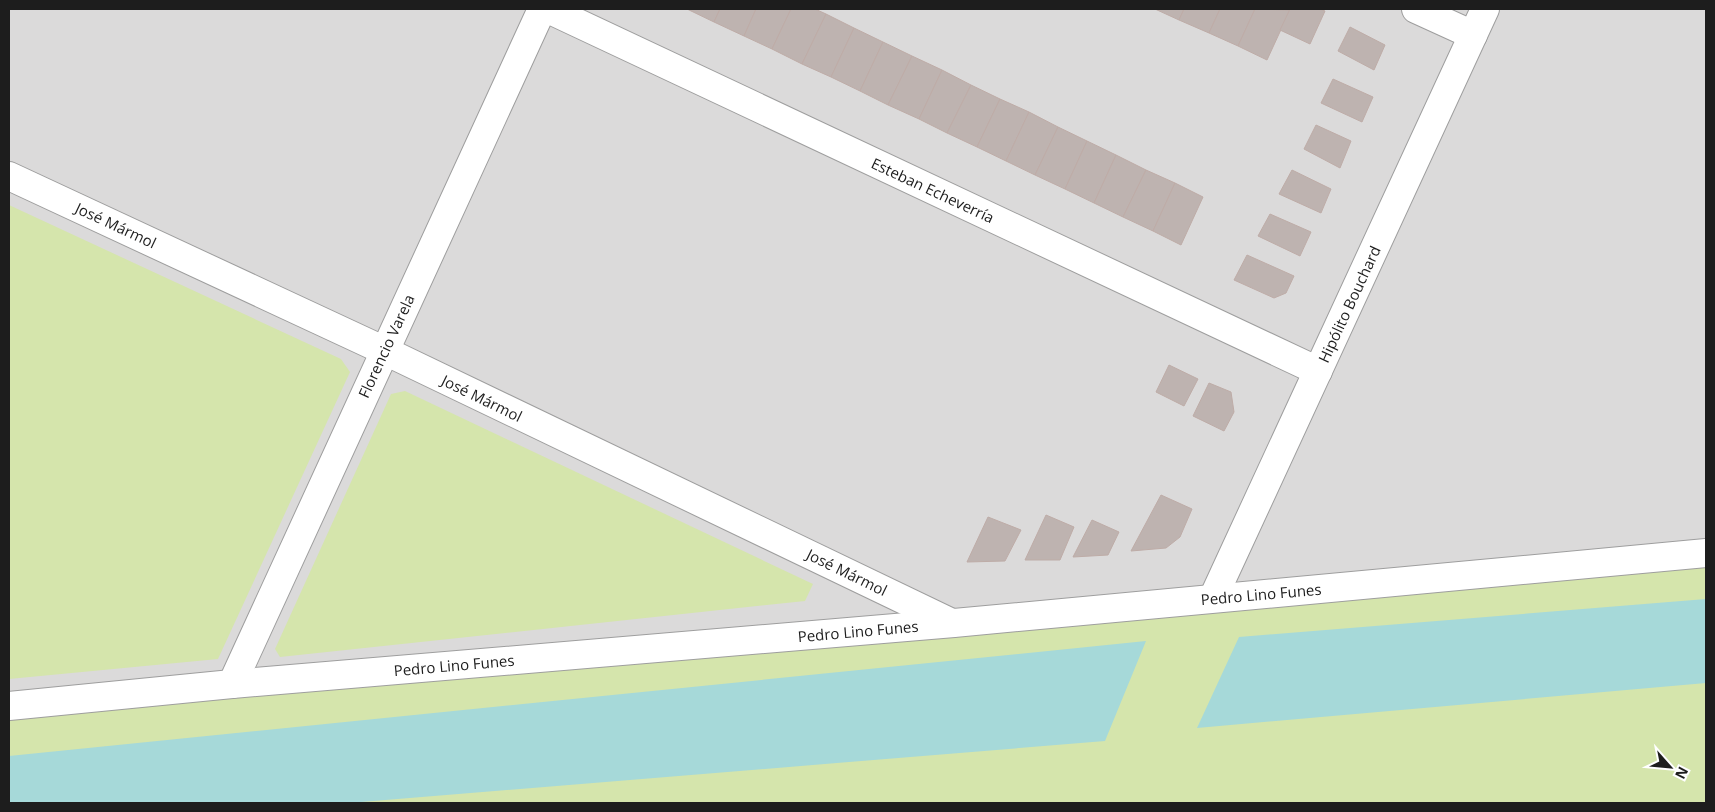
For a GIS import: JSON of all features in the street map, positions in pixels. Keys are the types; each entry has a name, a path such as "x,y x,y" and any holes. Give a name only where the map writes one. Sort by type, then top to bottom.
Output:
{"street":[{"name":"Florencio Varela","path":"232,684 383,350 542,9"},
{"name":"Esteban Echeverría","path":"548,9 1318,371"},
{"path":"1416,9 1473,35"},
{"name":"Hipólito Bouchard","path":"1213,598 1485,9"},
{"name":"José Mármol","path":"9,176 383,350 954,623"},
{"name":"Pedro Lino Funes","path":"9,706 232,684 954,623 1703,547"}],"shaded area":[{"path":"9,9 1706,9 1706,711 9,803"}],"green space":[{"path":"9,205 341,359 350,372 218,659 9,679"},
{"path":"405,391 813,584 805,601 280,657 275,649 391,394"},
{"path":"1706,553 1706,803 9,803 9,706"}],"water":[{"path":"1706,599 1706,683 1197,728 1239,637"},
{"path":"1146,641 1105,741 349,803 9,803 9,756"}],"building":[{"path":"687,9 720,9 714,22"},
{"path":"720,9 756,9 744,36 714,22"},
{"path":"756,9 791,9 772,49 744,36"},
{"path":"791,9 815,9 826,14 802,64 772,49"},
{"path":"1155,9 1184,9 1179,20"},
{"path":"1184,9 1220,9 1209,33 1179,20"},
{"path":"1220,9 1255,9 1238,46 1209,33"},
{"path":"1255,9 1290,10 1267,60 1238,46"},
{"path":"1290,9 1320,9 1325,11 1310,44 1280,30"},
{"path":"826,14 854,28 831,77 802,64"},
{"path":"1350,27 1385,45 1374,70 1338,51"},
{"path":"854,28 883,42 860,91 831,77"},
{"path":"883,42 912,56 888,105 860,91"},
{"path":"912,56 942,70 919,119 888,105"},
{"path":"942,70 971,85 947,133 919,119"},
{"path":"1333,79 1373,97 1362,122 1321,103"},
{"path":"971,85 1000,99 977,147 947,133"},
{"path":"1000,99 1029,112 1006,161 977,147"},
{"path":"1029,112 1058,127 1035,175 1006,161"},
{"path":"1316,125 1351,141 1340,168 1304,149"},
{"path":"1058,127 1087,141 1065,189 1035,175"},
{"path":"1087,141 1116,155 1094,203 1065,189"},
{"path":"1116,155 1146,170 1123,217 1094,203"},
{"path":"1146,170 1175,183 1153,231 1123,217"},
{"path":"1292,170 1331,189 1321,213 1279,194"},
{"path":"1175,183 1203,197 1181,245 1153,231"},
{"path":"1270,214 1311,232 1300,256 1258,236"},
{"path":"1247,255 1294,276 1286,293 1274,298 1234,280"},
{"path":"1169,365 1198,379 1184,406 1156,392"},
{"path":"1209,383 1231,392 1234,412 1224,431 1193,416"},
{"path":"1161,495 1192,509 1180,537 1166,548 1131,551"},
{"path":"1046,515 1074,527 1060,560 1025,560"},
{"path":"988,517 1021,530 1005,561 967,562"},
{"path":"1092,520 1119,532 1108,555 1073,557"}]}
